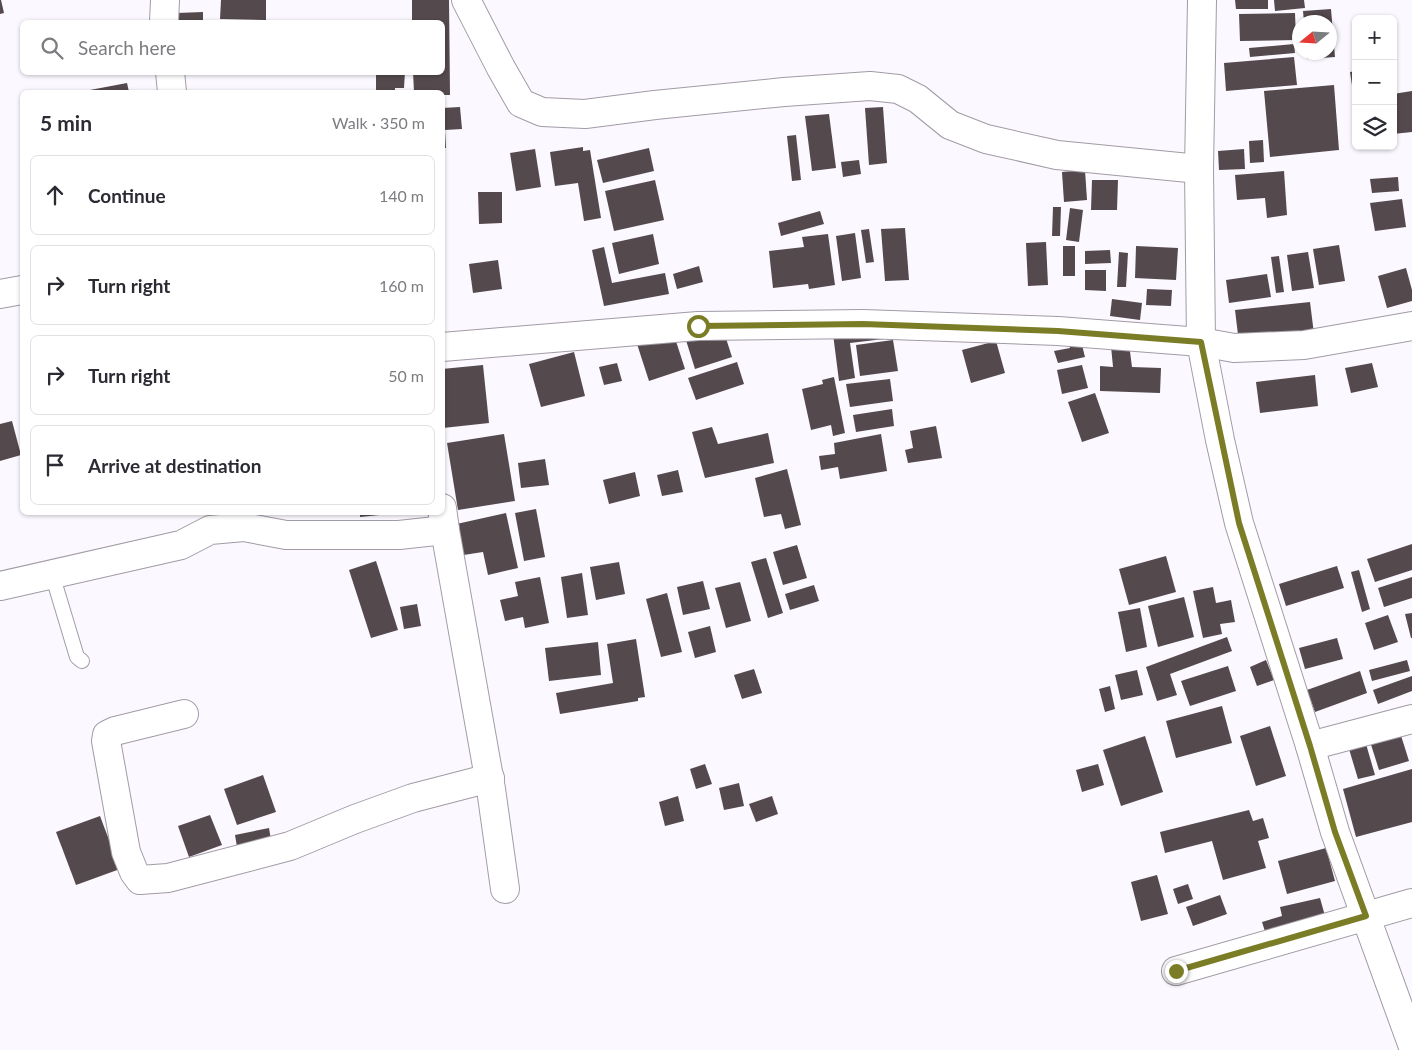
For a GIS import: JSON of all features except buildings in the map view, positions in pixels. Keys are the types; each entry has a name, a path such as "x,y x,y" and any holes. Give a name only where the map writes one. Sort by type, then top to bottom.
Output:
{"street":[{"path":"164,20 165,0"},
{"path":"466,0 520,103 542,112 586,114 784,92 870,86 898,89 918,99 950,125 986,139 1057,154 1199,169"},
{"path":"1202,0 1199,169 1201,342 1220,440 1239,523 1310,746 1335,832 1412,1044"},
{"path":"170,75 172,90"},
{"path":"0,294 20,290"},
{"path":"445,347 698,326 853,324 1058,331 1201,342 1234,348 1304,345 1412,326"},
{"path":"0,586 181,545 210,530 244,527 286,535 389,535 444,519 490,778 505,889"},
{"path":"184,714 115,731 106,735 126,852 134,872 140,880 168,878 290,846 355,819 413,798 490,778"},
{"path":"1310,746 1412,719"},
{"path":"1176,971 1412,903"}],"lane":[{"path":"52,574 77,657 82,661"}],"route":[{"path":"698,326 863,324 1058,331 1201,342 1220,440 1239,523 1310,746 1335,832 1366,916 1176,971"}]}
